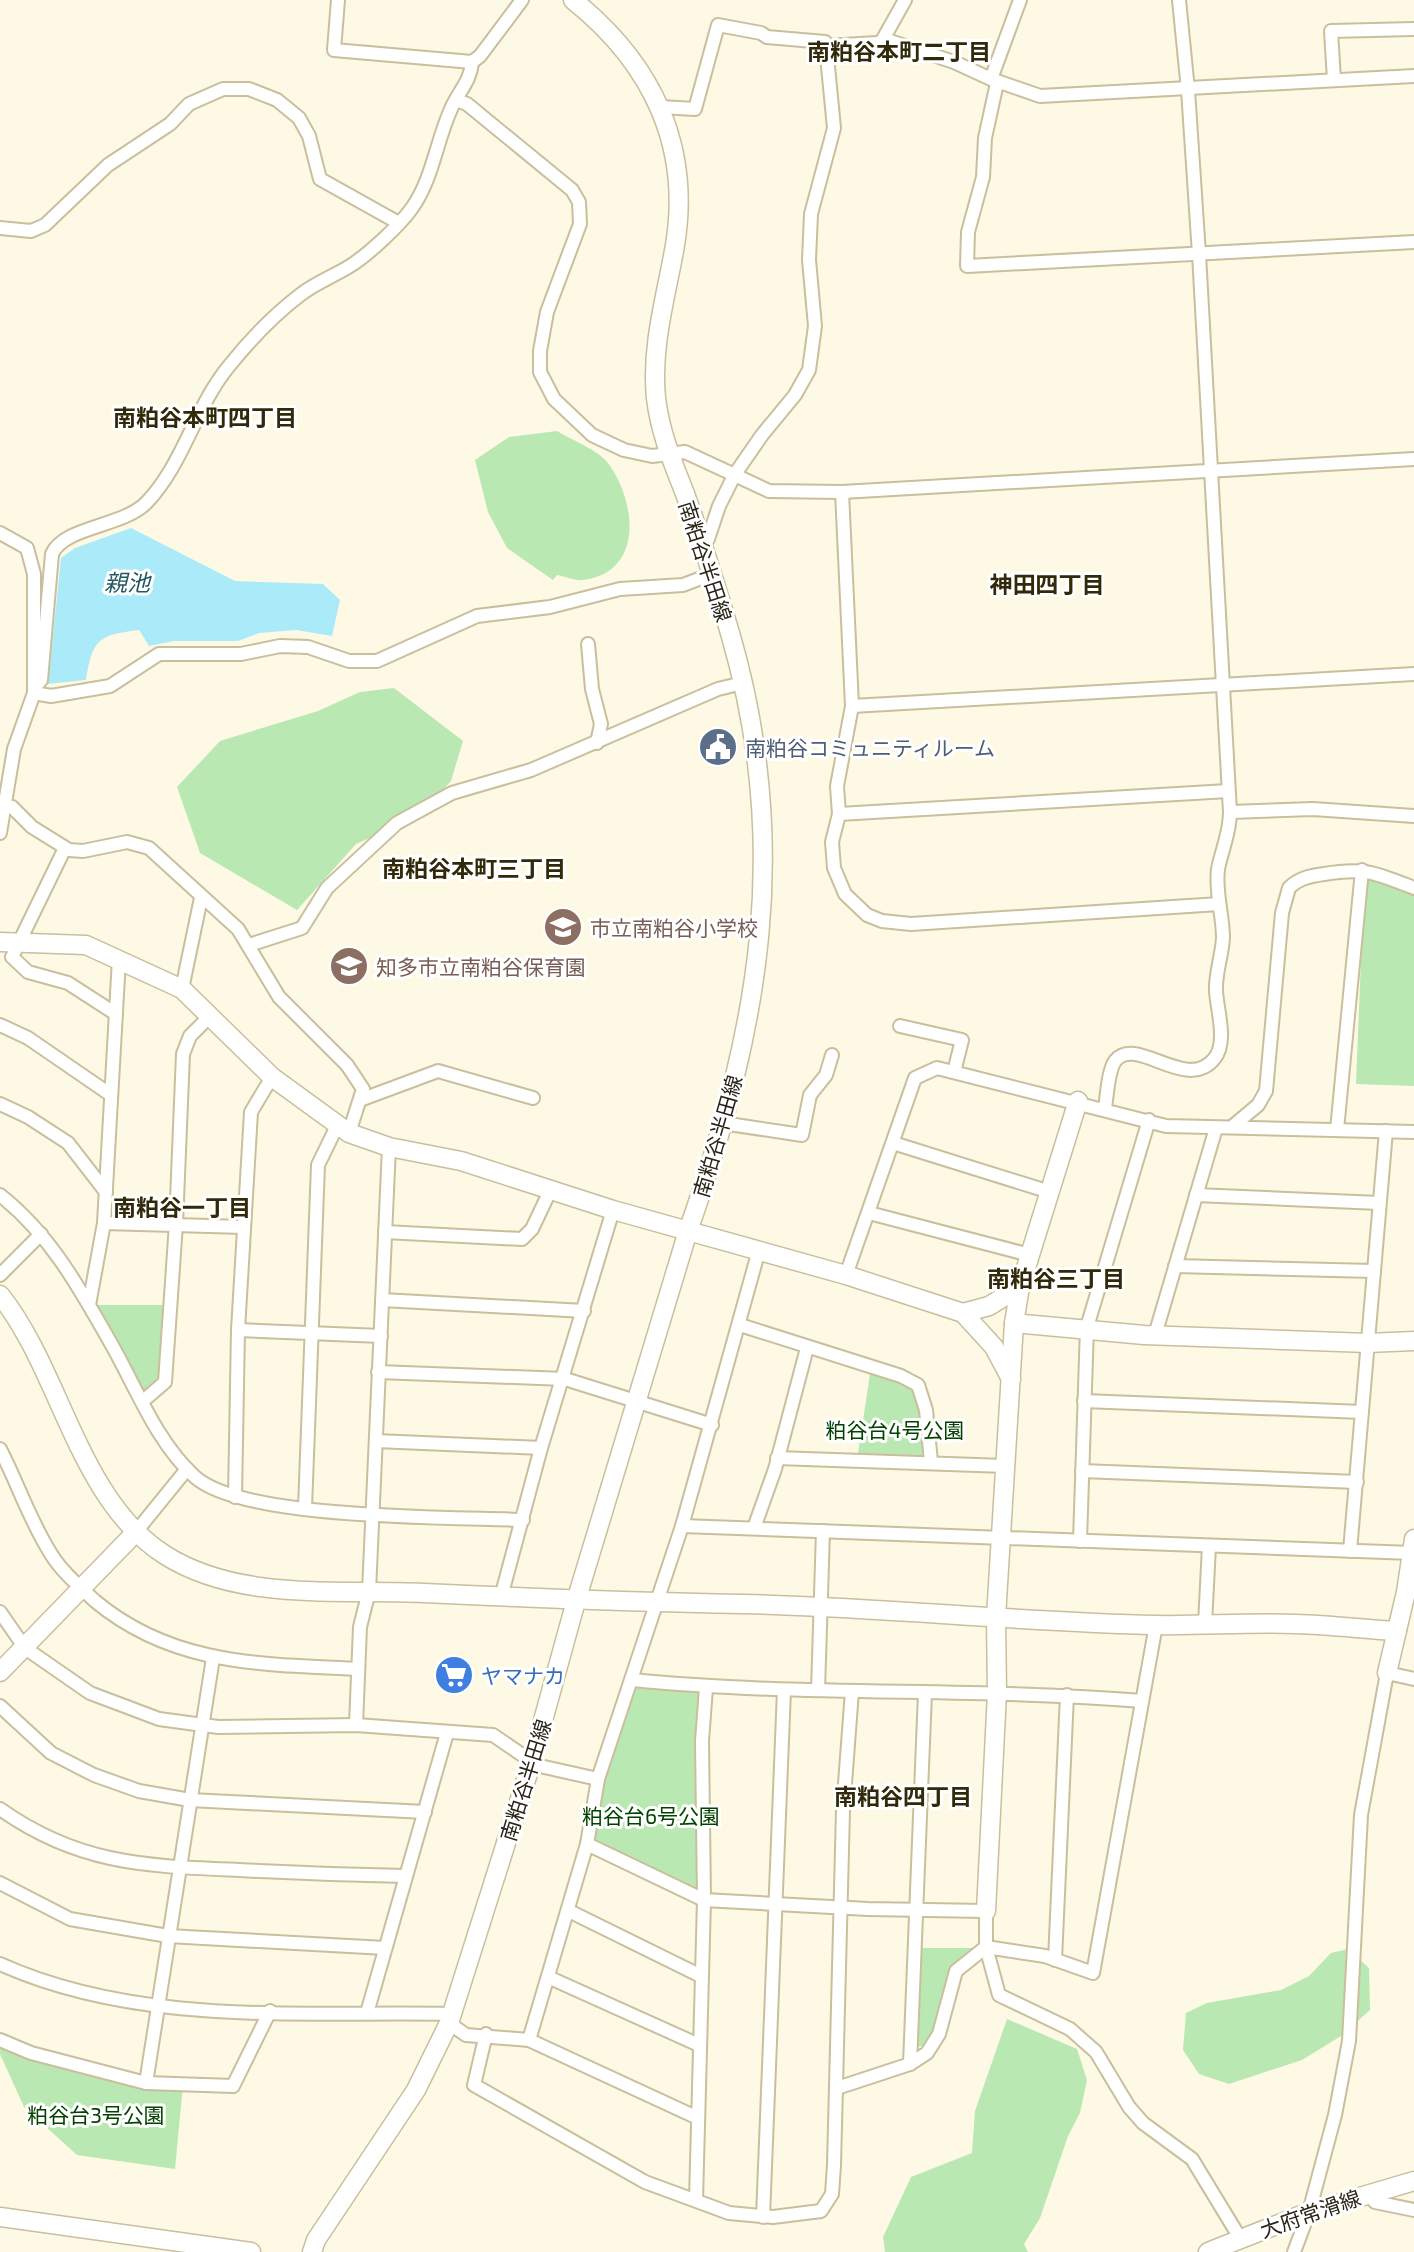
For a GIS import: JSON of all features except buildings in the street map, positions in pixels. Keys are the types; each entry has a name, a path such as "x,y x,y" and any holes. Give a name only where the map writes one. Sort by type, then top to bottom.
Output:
{"street":[{"path":"338,0 334,50 472,62 480,56 522,0"},
{"name":"南粕谷半田線","path":"312,2252 316,2240 416,2090 451,2019 531,1763 576,1601 722,1123 751,1014 764,902 761,789 753,723 712,574 668,455 657,402 654,373 659,325 675,247 679,192 674,147 661,107 638,67 606,28 573,0"},
{"path":"882,41 905,0"},
{"path":"1020,0 994,81 985,138 983,177 968,232 967,266 1414,242"},
{"path":"1105,1108 1114,1062 1134,1053 1165,1066 1193,1069 1205,1066 1218,1053 1220,1028 1216,988 1223,935 1218,871 1230,829 1230,812 1199,254 1179,0"},
{"path":"661,107 695,109 718,25 761,33 767,37 825,42 834,128 811,214 809,260 815,326 809,370 796,395 762,435 736,474 719,506 708,539 701,544"},
{"path":"1334,80 1331,32 1414,29"},
{"path":"826,46 890,41 954,62 994,81 1033,94 1056,98 1414,76"},
{"path":"0,833 14,749 34,691 41,680 52,554 55,546 70,537 134,514 157,491 179,457 206,401 246,346 301,294 353,264 410,211 427,182 456,100 470,76 472,62"},
{"path":"0,228 31,231 45,225 108,164 170,124 189,104 223,89 249,89 278,100 299,118 309,136 320,178 397,222"},
{"path":"456,100 467,104 572,190 579,202 580,223 542,332 540,372 554,399 592,435 624,450 652,456 685,452 769,491 842,492 1414,458"},
{"path":"842,492 852,706 837,786 838,814 832,842 834,868 839,886 858,908 882,921 911,924 1219,904"},
{"path":"0,533 27,548 33,563 34,691"},
{"path":"34,691 51,696 110,686 159,654 241,654 280,646 308,648 349,662 377,661 477,616 551,607 620,589 683,585 712,574"},
{"path":"589,644 592,690 601,724 597,743"},
{"path":"852,706 1414,674"},
{"path":"249,945 302,928 327,888 397,823 452,793 510,778 718,689 743,683"},
{"path":"838,814 1228,791"},
{"path":"6,806 12,807 32,827 65,848 83,851 127,842 149,848 238,929 279,998 347,1065 363,1089 360,1100 343,1129 318,1165 305,1508"},
{"path":"1230,812 1313,809 1414,816"},
{"path":"65,848 9,942 12,957 28,972 68,983 116,1014"},
{"path":"1233,1126 1258,1105 1266,1091 1282,913 1289,888 1306,877 1362,870 1414,888"},
{"path":"1337,1130 1362,870"},
{"path":"182,989 201,898"},
{"path":"9,942 86,945 182,989 272,1077 343,1129 389,1147 461,1161 550,1191 846,1275 964,1313 994,1347 1011,1378"},
{"path":"89,1305 104,1223 119,959"},
{"path":"143,1401 165,1382 176,1224 183,1054 190,1036 209,1017"},
{"path":"0,1025 28,1038 111,1095"},
{"path":"900,1026 962,1040 954,1072"},
{"path":"722,1123 802,1135 810,1095 826,1075 832,1055"},
{"path":"846,1275 915,1078 937,1068 1078,1101 1166,1126 1414,1132"},
{"path":"360,1100 438,1071 533,1098"},
{"path":"235,1497 238,1330 251,1112 272,1077"},
{"path":"1078,1101 1020,1287 1014,1323 996,1617 996,1693 986,1947 999,1995 1070,2029 1096,2052 1125,2103 1136,2115 1192,2159 1240,2238"},
{"path":"0,1104 28,1117 68,1143 106,1192"},
{"path":"1080,1541 1087,1327 1150,1120"},
{"path":"1155,1335 1216,1128"},
{"path":"1350,1551 1386,1132"},
{"path":"893,1143 1050,1192"},
{"path":"356,1725 360,1627 369,1591 389,1147"},
{"path":"386,1232 522,1239 532,1229 550,1191"},
{"path":"0,1195 41,1234 62,1259 167,1443 187,1469 212,1488 235,1497 305,1508 373,1514 523,1520"},
{"path":"1196,1195 1379,1203"},
{"path":"501,1597 541,1448 565,1379 613,1210"},
{"path":"869,1213 1030,1255"},
{"path":"104,1223 244,1227"},
{"path":"0,1275 41,1234"},
{"path":"529,2039 587,1844 598,1779 682,1526 759,1250"},
{"path":"1175,1266 1374,1271"},
{"path":"964,1313 989,1306 1020,1287"},
{"path":"0,1295 29,1339 67,1425 89,1465 135,1533 168,1557 208,1574 270,1588 576,1601 820,1606 1156,1625 1294,1623 1397,1631"},
{"path":"382,1300 584,1311"},
{"path":"1014,1323 1087,1327 1155,1335 1368,1343 1414,1341"},
{"path":"740,1325 918,1385 926,1410 931,1462"},
{"path":"238,1330 381,1336"},
{"path":"754,1528 777,1458 807,1348"},
{"path":"378,1372 565,1379 712,1425"},
{"path":"1084,1401 1362,1412"},
{"path":"376,1441 541,1448"},
{"path":"0,1449 31,1518 52,1556 81,1588 112,1615 163,1643 213,1658 358,1669"},
{"path":"777,1458 1005,1466"},
{"path":"0,1672 135,1533 187,1469"},
{"path":"1082,1471 1357,1482"},
{"path":"682,1526 1350,1551 1413,1546 1361,1815 1349,2041 1335,2115 1309,2212 1294,2252"},
{"path":"818,1690 823,1531"},
{"path":"1205,1625 1209,1546"},
{"path":"0,1612 24,1648 90,1693 159,1719 201,1726 356,1725 493,1735 531,1763 598,1779"},
{"path":"837,2088 910,2064 927,2053 939,2034 956,1971 986,1947 1045,1956 1093,1973 1156,1625"},
{"path":"146,2083 213,1658"},
{"path":"1387,1673 1414,1679"},
{"path":"633,1680 706,1688 1067,1695 1142,1701"},
{"path":"696,2200 704,1900 702,1741 706,1688"},
{"path":"763,2217 784,1689"},
{"path":"486,2034 474,2085 645,2182 729,2213 763,2217 821,2210 832,2194 843,1907 843,1810 852,1691"},
{"path":"910,2064 925,1693"},
{"path":"1055,1961 1067,1695"},
{"path":"0,1706 51,1753 94,1775 139,1791 190,1800 425,1811"},
{"path":"367,2012 447,1733"},
{"path":"0,1808 25,1826 84,1853 137,1865 406,1876"},
{"path":"587,1844 704,1900 986,1911"},
{"path":"0,1883 70,1919 168,1936 385,1948"},
{"path":"569,1911 701,1976"},
{"path":"0,1964 29,1977 82,1992 158,2006 367,2012 451,2019 466,2035 486,2034 529,2039 698,2118"},
{"path":"548,1977 699,2045"},
{"path":"0,2040 31,2053 146,2083 233,2086 270,2011"},
{"name":"大府常滑線","path":"1208,2252 1309,2212 1414,2181"},
{"path":"1367,2193 1375,2202 1414,2210"},
{"path":"0,2217 251,2252"}],"green space":[{"path":"557,431 604,458 618,479 629,515 626,549 617,564 603,574 583,580 557,575 553,580 507,548 488,512 475,460 509,437"},
{"path":"394,688 463,741 451,781 418,817 356,844 297,910 200,853 177,787 220,741 318,711 360,692"},
{"path":"1370,878 1414,896 1414,1086 1356,1084 1364,886"},
{"path":"89,1305 169,1305 165,1382 143,1401"},
{"name":"粕谷台4号公園","path":"871,1367 918,1385 931,1462 857,1460"},
{"name":"粕谷台6号公園","path":"633,1680 706,1688 704,1900 587,1844"},
{"path":"921,1948 979,1948 952,1971 934,2030 922,2046 917,2047"},
{"path":"1348,1949 1369,1968 1370,2010 1341,2036 1302,2060 1229,2084 1199,2074 1183,2050 1186,2013 1207,2003 1281,1990 1309,1976 1331,1953"},
{"path":"1007,2019 1077,2049 1087,2080 1080,2113 1068,2136 1040,2218 1024,2244 1028,2252 885,2252 883,2237 911,2177 972,2153 975,2111"},
{"name":"粕谷台3号公園","path":"0,2040 31,2053 183,2085 175,2169 77,2155 24,2107 0,2054"}],"water":[{"name":"親池","path":"131,528 235,581 323,584 340,600 332,636 296,630 259,633 238,641 174,641 149,646 139,630 125,632 106,637 95,647 86,680 48,684 61,558 75,548"}],"place":[{"name":"南粕谷コミュニティルーム","path":"718,747"},
{"name":"市立南粕谷小学校","path":"563,927"},
{"name":"知多市立南粕谷保育園","path":"349,966"},
{"name":"ヤマナカ","path":"454,1675"}],"district":[{"name":"南粕谷本町二丁目","path":"899,51"},
{"name":"南粕谷本町四丁目","path":"205,417"},
{"name":"神田四丁目","path":"1047,584"},
{"name":"南粕谷本町三丁目","path":"474,868"},
{"name":"南粕谷一丁目","path":"182,1207"},
{"name":"南粕谷三丁目","path":"1056,1278"},
{"name":"南粕谷四丁目","path":"903,1796"}]}
